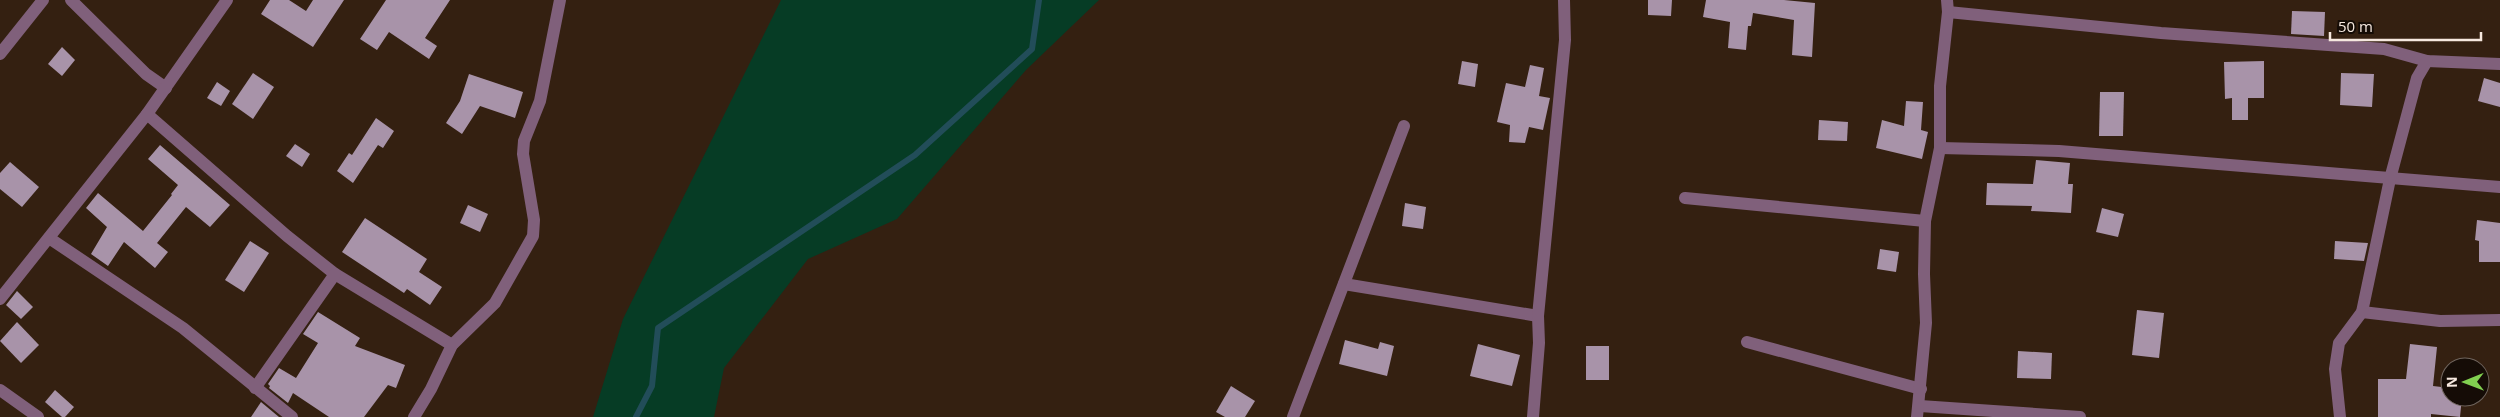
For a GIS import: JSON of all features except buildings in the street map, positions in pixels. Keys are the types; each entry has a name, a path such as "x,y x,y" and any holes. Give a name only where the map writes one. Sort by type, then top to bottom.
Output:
{"street":[{"path":"0,54 43,0"},
{"path":"70,0 146,74 166,88"},
{"path":"0,299 147,114 227,0"},
{"path":"414,417 431,389 452,346 495,302 533,236 534,220 523,154 524,141 540,101 560,0"},
{"path":"1533,417 1539,343 1538,316 1566,40 1564,0"},
{"path":"2080,417 1918,411 1926,323 1924,274 1925,221 1940,148 1940,86 1948,6 2161,33 2384,49 2427,61 2500,64"},
{"path":"2340,417 2335,369 2340,343 2362,312 2390,179 2417,78 2427,61"},
{"path":"147,114 287,236 335,274 452,346"},
{"path":"1293,417 1404,126"},
{"path":"1940,148 2059,151 2500,187"},
{"path":"1685,198 1925,221"},
{"path":"49,238 183,328 292,417"},
{"path":"256,388 335,274"},
{"path":"1344,284 1538,316"},
{"path":"2362,312 2440,320 2500,320"},
{"path":"1747,342 1921,389"},
{"path":"0,390 38,417"}],"green space":[{"path":"781,0 1099,0 1026,70 897,219 808,259 724,368 714,417 593,417 623,319"}],"waterway":[{"path":"636,417 652,386 658,328 915,155 1032,49 1039,0"}]}
